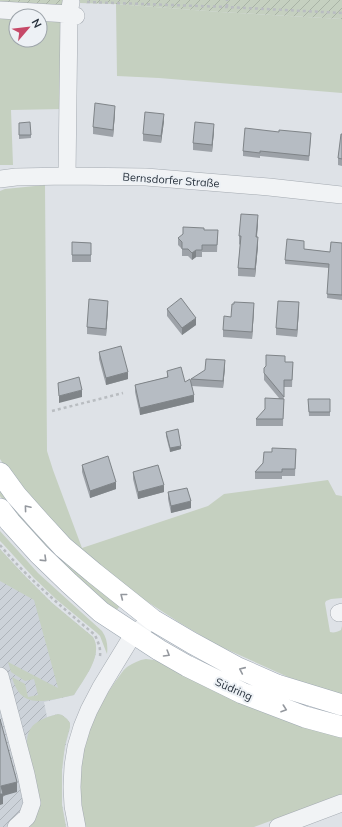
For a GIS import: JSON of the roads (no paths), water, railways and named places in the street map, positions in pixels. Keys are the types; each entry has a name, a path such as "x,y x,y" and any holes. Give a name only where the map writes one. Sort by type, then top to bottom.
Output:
{"main road":[{"name":"Südring","path":"0,474 16,495 63,547 153,620 236,667 277,685 342,704"},
{"name":"Südring","path":"0,509 39,554 69,584 102,612 134,633 187,666 242,693 305,717 342,727"}],"street":[{"path":"0,10 72,11 68,176"},
{"name":"Bernsdorfer Straße","path":"0,179 16,177 68,176 146,177 269,187 342,195"},
{"path":"78,827 73,806 72,787 76,747 82,727 101,688 134,633 153,620"},
{"path":"0,676 26,774 32,803 27,817 16,827"},
{"path":"278,827 342,803"}]}
